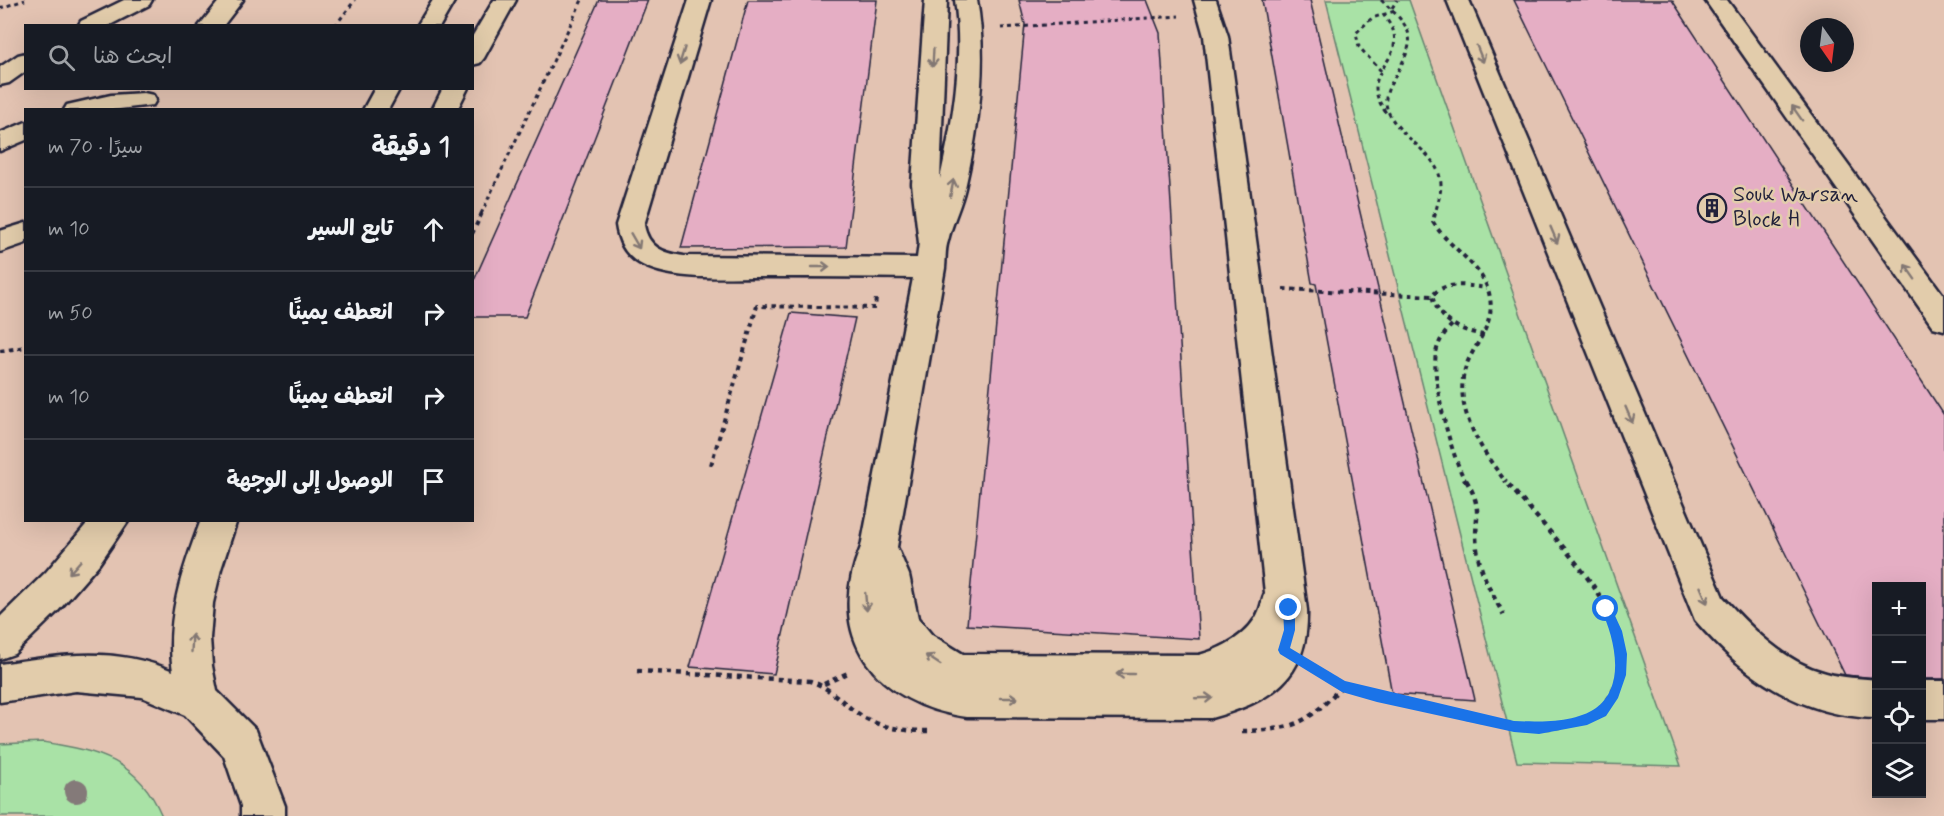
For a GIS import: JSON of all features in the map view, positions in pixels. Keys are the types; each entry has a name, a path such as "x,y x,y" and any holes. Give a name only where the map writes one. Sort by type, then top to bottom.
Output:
{"street":[{"path":"93,24 141,0"},
{"path":"212,24 232,0"},
{"path":"429,24 444,0"},
{"path":"474,54 505,0"},
{"path":"700,0 630,225 630,235 635,245 654,260 684,266 881,268 932,255"},
{"path":"932,255 926,184 936,0"},
{"path":"966,0 971,51 969,81 953,185 932,255 879,547 866,579 864,596 873,636 885,656 902,675 928,690 968,698 1199,674 1239,659 1258,645 1271,628 1280,608 1283,587"},
{"path":"1458,0 1709,608 1734,638 1767,666 1807,686 1848,699 1872,699"},
{"path":"1716,0 1944,319"},
{"path":"1082,686 1211,699 1235,694 1256,683 1273,668 1284,650 1289,630 1289,608 1283,587 1216,36 1208,7"},
{"path":"0,78 24,61"},
{"path":"376,108 387,90"},
{"path":"445,108 455,90"},
{"path":"85,108 111,102 145,99"},
{"path":"0,143 24,131"},
{"path":"0,242 24,233"},
{"path":"0,641 51,593 84,556 110,522"},
{"path":"199,701 191,655 194,606 205,558 218,522"},
{"path":"0,683 76,672 133,677 144,678 199,701 241,744 263,806 263,816"},
{"path":"1926,700 1944,700"}],"path":[{"path":"0,8 25,0"},
{"path":"337,24 355,0"},
{"path":"474,230 582,0"},
{"path":"1381,0 1394,9 1408,26 1411,47 1386,94 1384,102 1390,117"},
{"path":"1381,71 1359,47 1356,40 1359,29 1372,18 1394,9 1397,0"},
{"path":"990,29 1208,7"},
{"path":"1284,650 1342,686 1377,696 1514,726 1539,728 1583,721 1602,712 1614,694 1620,675 1621,654 1616,631 1606,609 1586,576 1490,462 1478,444 1471,425 1463,393 1463,380 1465,367 1488,323 1490,300 1487,288 1477,271 1440,233 1433,222 1441,186 1436,166 1382,109 1374,92 1381,71 1396,42 1394,29 1383,14"},
{"path":"711,465 757,306 875,308 881,268"},
{"path":"1432,297 1440,288 1447,286 1487,288"},
{"path":"1251,316 1278,319 1274,298 1285,288 1432,297"},
{"path":"1432,297 1433,302 1452,325 1472,333 1484,334"},
{"path":"1452,325 1438,344 1435,369 1455,459 1477,503 1479,515 1476,539 1480,566 1504,615"},
{"path":"0,351 24,347"}],"green space":[{"path":"1326,0 1409,0 1681,766 1517,762"},
{"path":"43,742 82,749 114,761 129,770 152,797 162,816 0,816 0,744"}],"building":[{"path":"599,0 648,0 525,317 474,317 474,281"},
{"path":"748,0 877,0 846,247 681,248"},
{"path":"1019,0 1147,0 1160,33 1199,639 967,625 1025,24"},
{"path":"1262,0 1310,0 1475,700 1392,694 1316,284 1312,283"},
{"name":"Souk Warsan Block H","path":"1514,0 1672,0 1944,415 1944,679 1926,679 1926,582 1872,582 1872,678 1845,675"},
{"path":"791,313 855,318 774,674 690,667"}],"place":[{"name":"Souk Warsan Block H","path":"1712,208"}],"route":[{"path":"1289,608 1289,630 1284,650 1342,686 1377,696 1514,726 1539,728 1583,721 1602,712 1614,694 1620,675 1621,654 1616,631 1606,609"}]}
